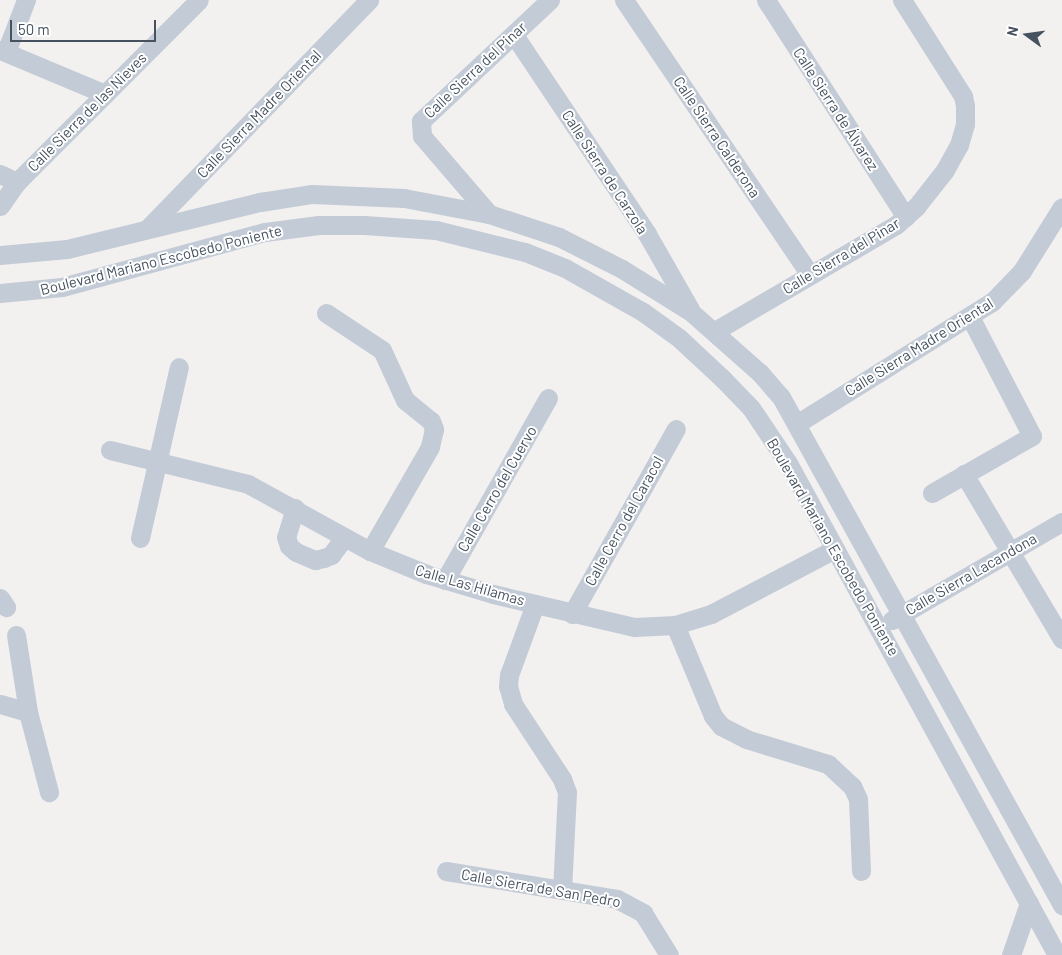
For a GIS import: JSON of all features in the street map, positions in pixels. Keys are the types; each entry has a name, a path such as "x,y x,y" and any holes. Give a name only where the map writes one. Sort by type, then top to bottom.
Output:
{"street":[{"path":"26,0 3,51 105,94"},
{"name":"Calle Sierra Madre Oriental","path":"148,228 369,0"},
{"name":"Calle Sierra del Pinar","path":"489,214 422,136 419,126 424,117 550,0"},
{"name":"Calle Sierra Calderona","path":"624,0 810,275"},
{"name":"Calle Sierra de Álvarez","path":"766,0 906,217"},
{"name":"Calle Sierra del Pinar","path":"715,331 906,217 945,170 959,145 966,114 963,96 904,1"},
{"name":"Calle Sierra de las Nieves","path":"0,206 9,178 105,94 190,2"},
{"name":"Calle Sierra de Carzola","path":"514,34 647,234 691,312"},
{"name":"Boulevard Mariano Escobedo Poniente","path":"0,256 67,249 260,202 312,194 404,198 489,214 559,237 592,252 691,312 715,331 760,373 798,423 1062,905"},
{"name":"Calle Sierra Madre Oriental","path":"798,423 970,317 999,296 1022,271 1062,207"},
{"name":"Boulevard Mariano Escobedo Poniente","path":"0,293 62,287 265,232 318,225 436,230 525,252 565,268 643,312 679,338 723,379 751,408 774,442 880,627 1057,955"},
{"path":"326,313 382,350 405,400 432,422 434,429 430,447 370,551"},
{"path":"932,493 1032,436 970,317"},
{"path":"140,538 179,367"},
{"name":"Calle Cerro del Cuervo","path":"445,580 548,398"},
{"name":"Calle Cerro del Caracol","path":"572,614 676,429"},
{"name":"Calle Las Hilamas","path":"110,450 248,484 295,508 344,538 370,551 445,580 572,614 634,627 675,625 711,614 835,550"},
{"path":"964,474 1062,639"},
{"path":"295,508 286,536 289,546 296,552 315,560 324,558 331,555 344,538"},
{"name":"Calle Sierra Lacandona","path":"880,627 1062,522"},
{"path":"535,604 508,686 512,704 562,779 566,792 562,890"},
{"path":"675,625 713,716 721,726 746,739 828,764 852,786 858,800 860,871"},
{"path":"16,635 28,712 49,792"},
{"path":"0,704 28,712"},
{"name":"Calle Sierra de San Pedro","path":"446,871 617,899 632,905 653,924 669,955"},
{"path":"1011,955 1029,903"}]}
